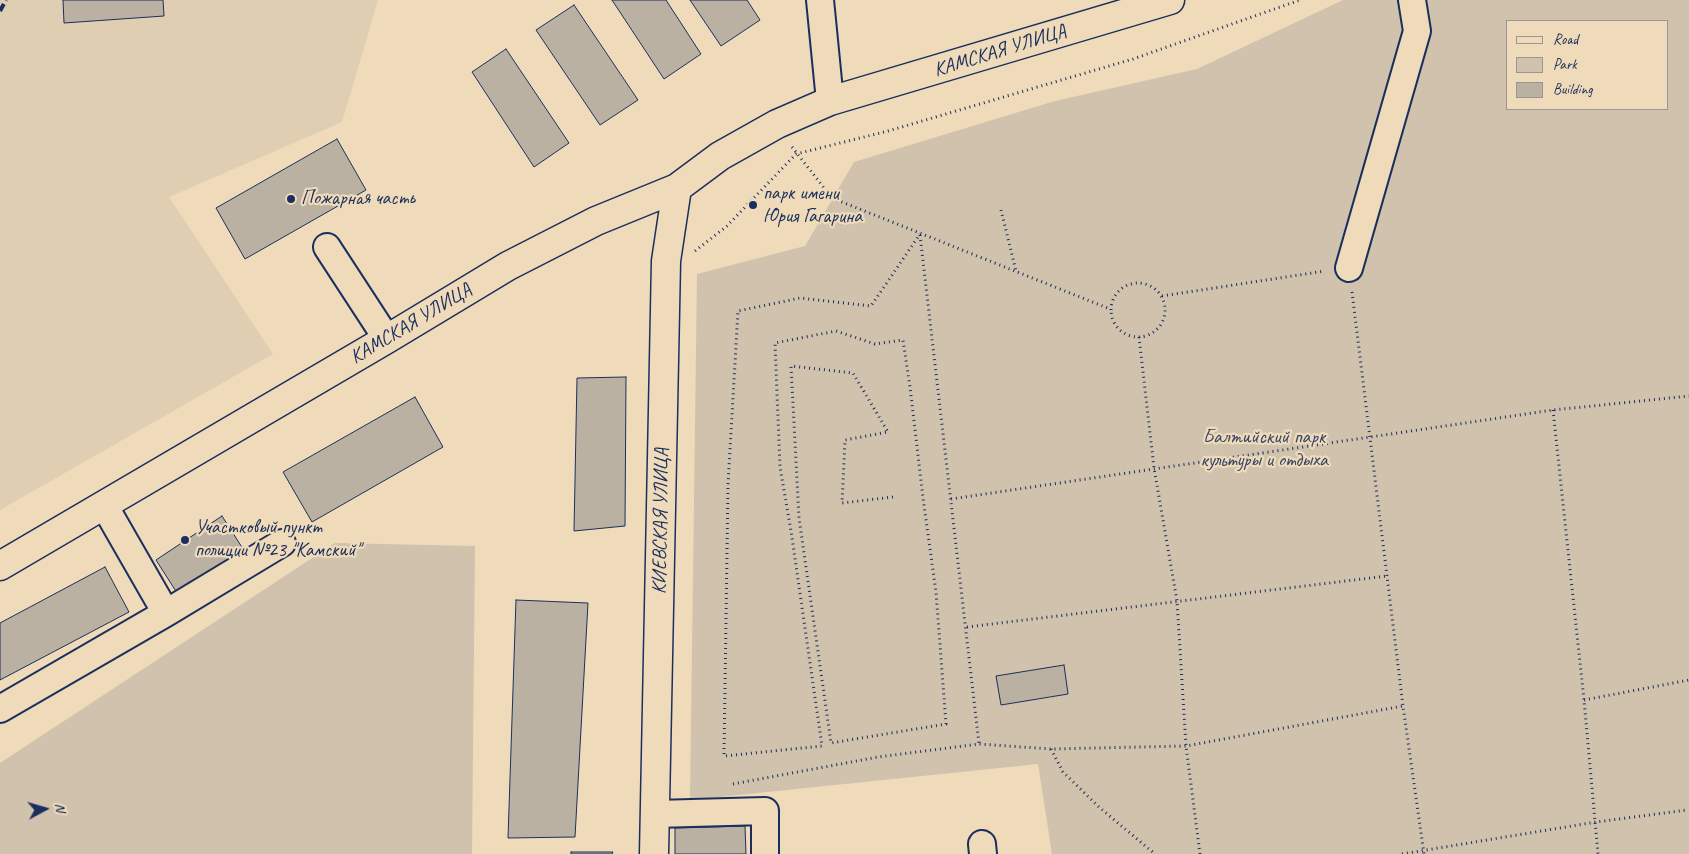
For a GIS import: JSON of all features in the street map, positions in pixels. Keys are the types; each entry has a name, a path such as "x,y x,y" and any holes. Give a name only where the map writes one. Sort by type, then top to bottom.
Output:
{"main road":[{"name":"КАМСКАЯ УЛИЦА","path":"0,566 508,266 617,212 677,188 720,156 777,124 830,101 1170,0"},
{"name":"КИЕВСКАЯ УЛИЦА","path":"654,854 666,261 677,188"}],"street":[{"path":"820,0 830,101"},
{"path":"1349,268 1417,31 1412,0"},
{"path":"327,248 387,339"},
{"path":"104,504 166,613"},
{"path":"0,709 282,543"},
{"path":"655,814 765,811 765,854"}],"path":[{"path":"690,254 727,226 796,154 888,131 1134,59 1300,0"},
{"path":"777,124 796,154 832,198 1110,309"},
{"path":"1001,210 1016,272"},
{"path":"893,497 842,503 844,440 888,432 853,373 790,366 799,518 831,743 946,724 936,592 909,378 903,340 875,344 836,331 775,343 780,467 822,746 724,756 728,484 738,311 800,298 871,306 920,234"},
{"path":"920,234 967,627 979,744"},
{"path":"1162,296 1349,268 1403,706 1424,852"},
{"path":"1133,283 1145,284 1154,288 1162,296 1166,314 1160,328 1146,337 1131,337 1121,333 1114,325 1110,309 1113,298 1118,291 1133,283"},
{"path":"1139,337 1154,468 1177,601 1186,746 1200,854"},
{"path":"951,499 1553,410 1689,396"},
{"path":"1553,410 1584,700 1598,854"},
{"path":"967,627 1387,576"},
{"path":"1584,700 1689,680"},
{"path":"733,784 878,757 979,744 1051,749 1186,746 1403,706"},
{"path":"1051,749 1063,772 1100,808 1155,854"},
{"path":"1402,854 1424,852 1596,822 1687,810"}],"shaded area":[{"path":"0,0 378,0 342,122 169,197 273,354 0,510"}],"green space":[{"name":"Балтийский парк культуры и отдыха","path":"1343,0 1689,0 1689,854 1052,854 1038,764 690,800 697,274 805,246 854,162 1055,101 1197,69"},
{"path":"335,543 475,546 472,854 0,854 0,763"}],"building":[{"path":"63,0 163,0 164,16 64,23"},
{"path":"612,0 666,0 701,54 664,79"},
{"path":"690,0 747,0 760,20 721,46"},
{"path":"574,5 638,100 600,125 536,30"},
{"path":"506,49 569,143 534,167 472,72"},
{"name":"Пожарная часть","path":"337,139 366,190 245,259 216,208"},
{"path":"626,377 625,526 574,531 577,378"},
{"path":"415,397 443,447 312,522 283,472"},
{"path":"222,516 245,552 179,596 156,560"},
{"path":"105,567 129,612 0,680 0,623"},
{"path":"516,600 588,603 575,837 508,838"},
{"path":"1064,665 1068,694 1001,705 996,676"},
{"path":"745,826 746,854 675,854 675,828"},
{"path":"571,852 613,852 612,854 571,854"}],"railway":[{"path":"0,11 6,0"}],"place":[{"name":"Пожарная часть","path":"291,199"},
{"name":"парк имени Юрия Гагарина","path":"753,205"},
{"name":"Участковый пункт полиции №23 \"Камский\"","path":"185,540"}]}
